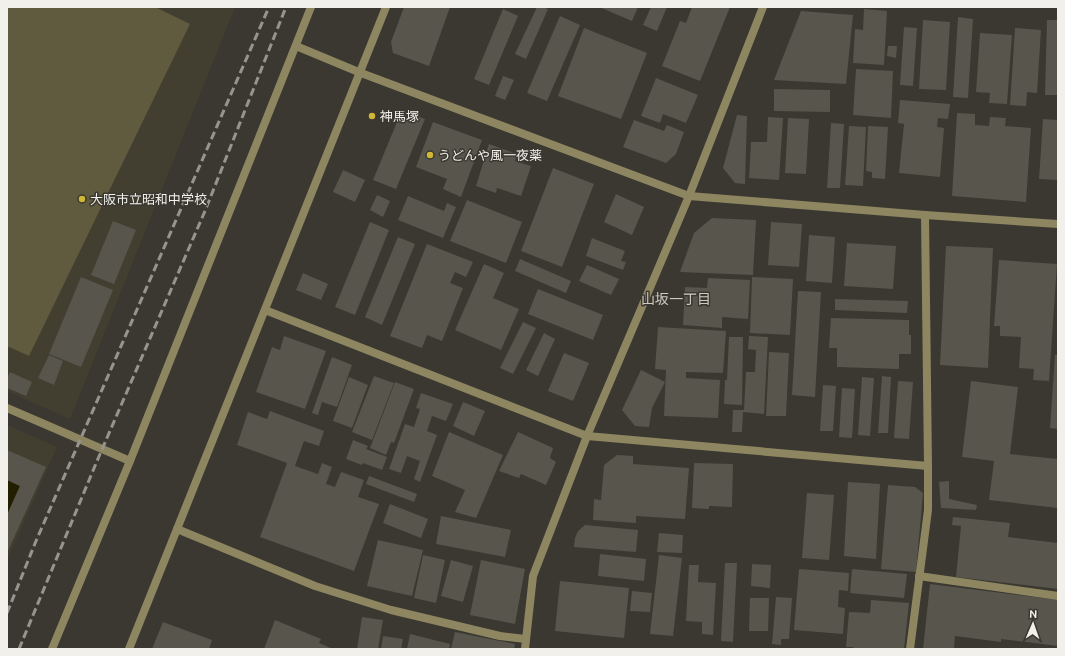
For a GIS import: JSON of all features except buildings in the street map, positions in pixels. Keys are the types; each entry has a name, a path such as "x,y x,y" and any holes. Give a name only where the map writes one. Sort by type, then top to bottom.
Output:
{"street":[{"path":"52,649 130,461 311,7"},
{"path":"129,649 361,73 386,7"},
{"path":"525,649 533,576 588,436 689,196 763,7"},
{"path":"296,46 361,73 689,196 1058,224"},
{"path":"910,649 928,510 925,215"},
{"path":"265,310 588,436 928,466"},
{"path":"7,408 130,461"},
{"path":"177,529 315,586 391,610 500,636 526,639"},
{"path":"919,576 1058,596"}],"shaded area":[{"name":"大阪市立昭和中学校","path":"7,7 235,7 70,419 7,391"},
{"name":"大阪市立昭和中学校","path":"7,7 155,7 190,24 29,356 7,346"},
{"path":"7,425 57,447 7,560"},
{"path":"7,480 20,486 7,515"}],"railway":[{"path":"7,613 36,541 269,7"},
{"path":"19,649 97,461 205,211 286,7"}],"place":[{"name":"神馬塚","path":"372,116"},
{"name":"うどんや風一夜薬","path":"430,155"},
{"name":"大阪市立昭和中学校","path":"82,199"}],"district":[{"name":"山坂一丁目","path":"676,299"}]}
